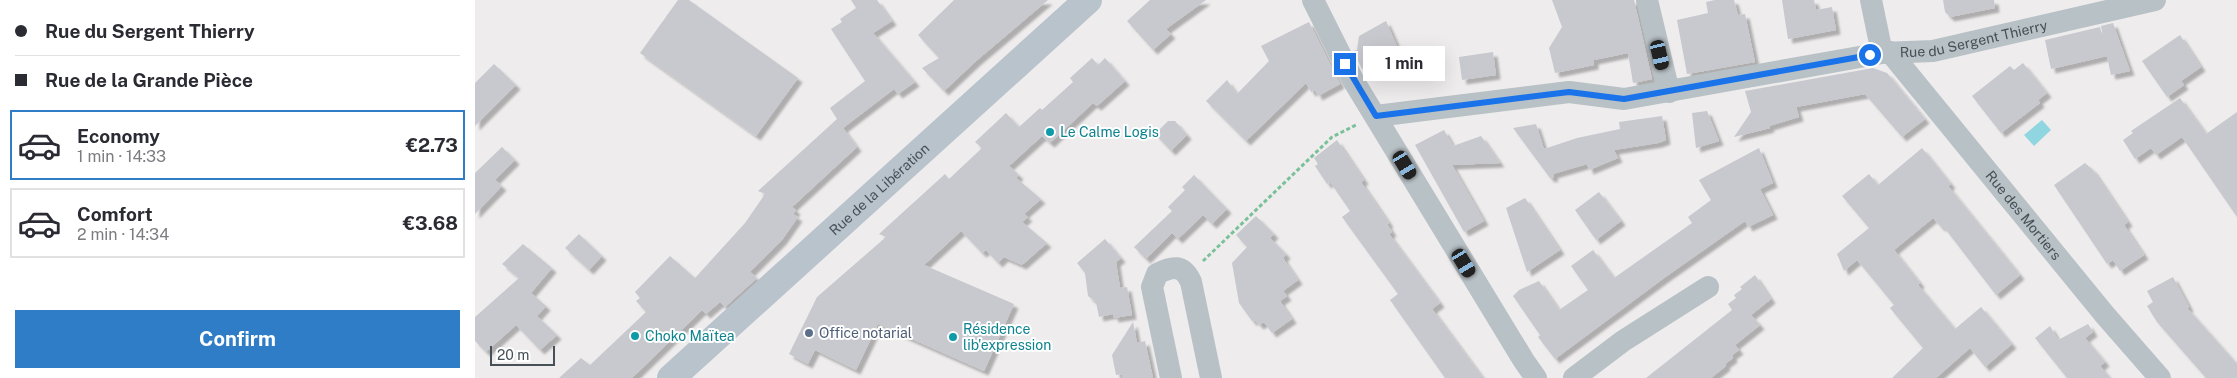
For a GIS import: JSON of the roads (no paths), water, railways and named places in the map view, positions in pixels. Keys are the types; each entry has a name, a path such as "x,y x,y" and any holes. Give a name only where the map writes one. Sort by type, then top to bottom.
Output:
{"street":[{"name":"Rue de la Libération","path":"671,378 1088,0"},
{"path":"1313,0 1353,80 1518,353 1536,378"},
{"path":"1647,0 1669,92"},
{"name":"Rue des Mortiers","path":"1871,0 1886,53 2159,378"},
{"name":"Rue du Sergent Thierry","path":"1376,116 1569,92 1624,99 1886,53 1933,51 2155,0"},
{"path":"1171,378 1152,287 1157,274 1169,268 1179,268 1187,275 1191,282 1211,378"},
{"path":"1574,378 1623,342 1708,287"}],"water":[{"path":"2042,120 2051,130 2034,146 2024,135"}],"place":[{"name":"Le Calme Logis","path":"1050,132"},
{"name":"Office notarial","path":"809,333"},
{"name":"Choko Maïtea","path":"635,336"},
{"name":"Résidence lib'expression","path":"953,337"}]}
